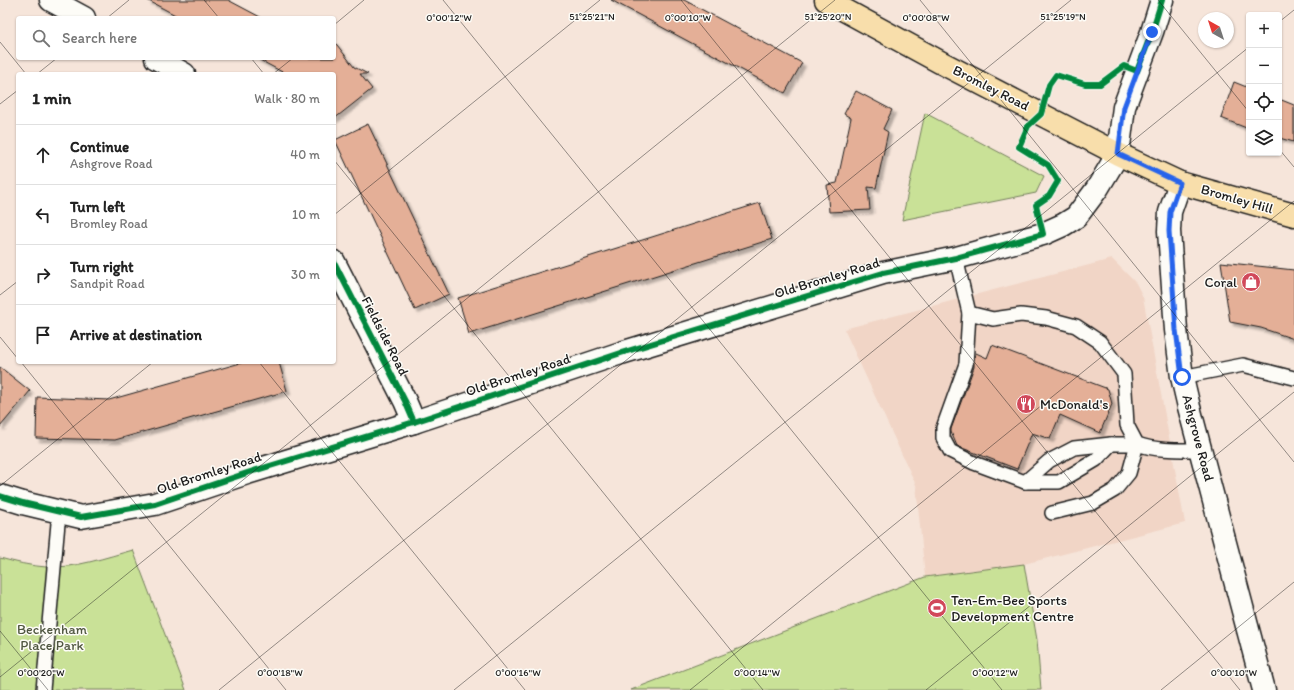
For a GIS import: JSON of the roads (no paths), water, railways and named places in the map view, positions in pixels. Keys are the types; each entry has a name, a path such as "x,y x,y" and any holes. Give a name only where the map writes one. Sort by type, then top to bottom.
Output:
{"main road":[{"name":"Bromley Road","path":"826,0 940,62 1118,154 1180,183"},
{"name":"Bromley Hill","path":"1180,183 1294,215"}],"street":[{"path":"51,0 80,16"},
{"path":"1118,154 1124,107 1152,32 1162,0"},
{"path":"160,60 180,72"},
{"name":"Old Bromley Road","path":"0,496 81,517 155,504 246,473 414,422 621,353 883,273 956,258 1044,234 1076,217 1090,199 1118,154"},
{"name":"Ashgrove Road","path":"1180,183 1170,212 1169,231 1176,330 1182,377 1264,690"},
{"name":"Fieldside Road","path":"336,266 405,401 414,422"}],"lane":[{"path":"956,258 968,313 966,364 943,428 942,438 950,451 974,463 1025,482 1059,482 1096,460 1111,444"},
{"path":"968,313 993,319 1021,316 1046,318 1076,326 1100,342 1124,374 1127,425 1137,444 1129,473 1115,490 1093,503 1052,513"},
{"path":"1182,377 1243,365 1294,378"},
{"path":"1025,482 1049,461 1074,448 1111,444 1137,444 1145,447 1165,449 1201,450"},
{"path":"42,690 59,512"}],"place":[{"name":"Coral","path":"1251,282"},
{"name":"McDonald's","path":"1026,404"},
{"name":"Ten-Em-Bee Sports Development Centre","path":"937,608"}],"park label":[{"name":"Beckenham Place Park","path":"52,638"}]}
